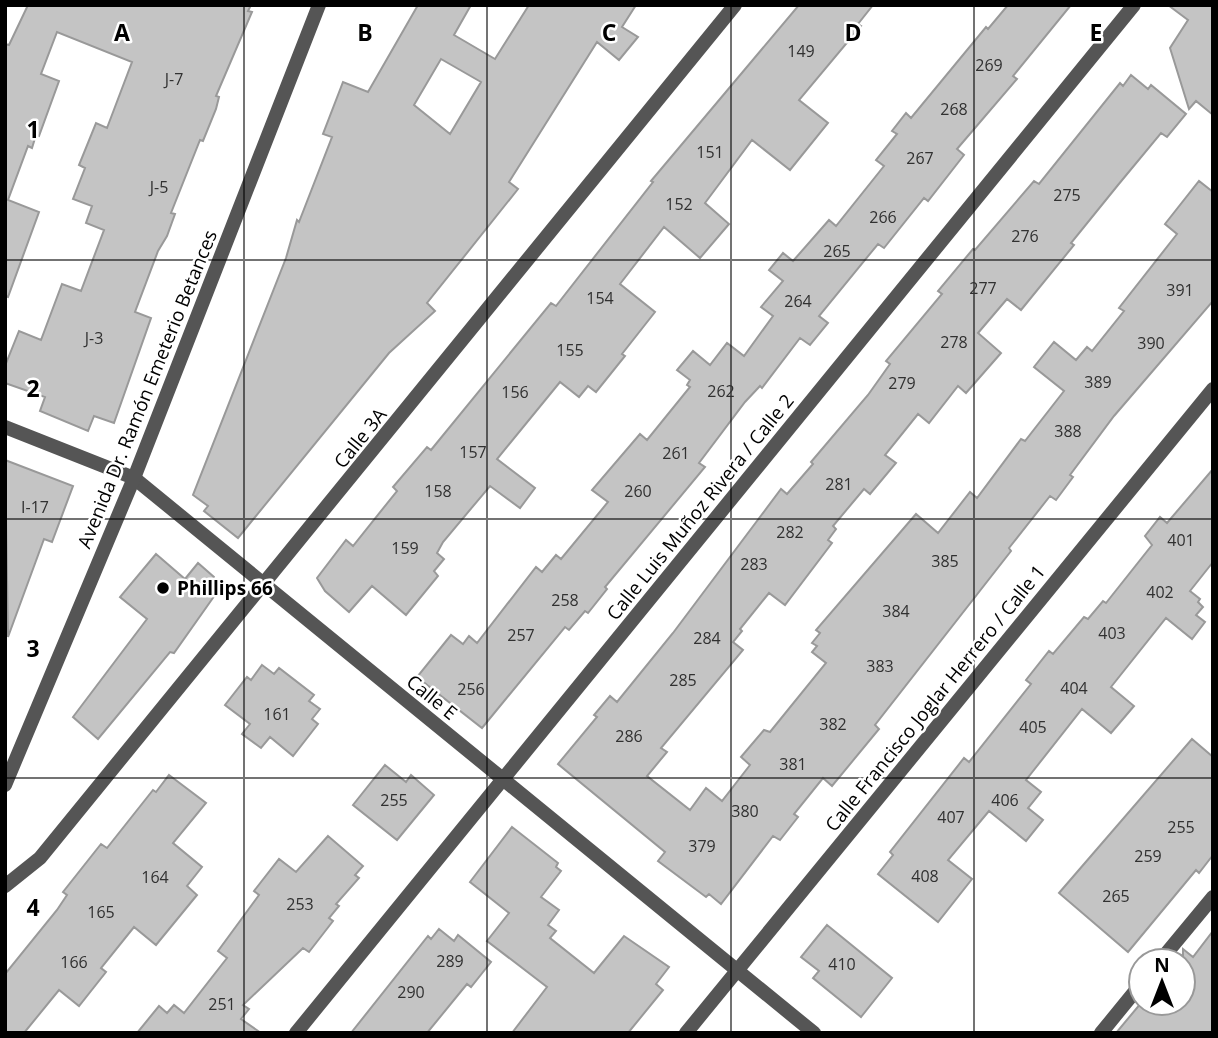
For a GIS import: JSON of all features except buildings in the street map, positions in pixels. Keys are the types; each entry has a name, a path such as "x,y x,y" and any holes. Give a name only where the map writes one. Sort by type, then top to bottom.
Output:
{"street":[{"name":"Avenida Dr. Ramón Emeterio Betances","path":"5,785 134,478 319,5"},
{"name":"Calle 3A","path":"5,886 40,858 735,5"},
{"name":"Calle Luis Muñoz Rivera / Calle 2","path":"296,1033 1134,5"},
{"name":"Calle Francisco Joglar Herrero / Calle 1","path":"686,1033 1213,389"},
{"name":"Calle E","path":"5,427 134,478 814,1033"},
{"path":"1172,947 1213,897"},
{"path":"1101,1033 1127,1001"}],"place":[{"name":"Phillips 66","path":"163,588"}]}
